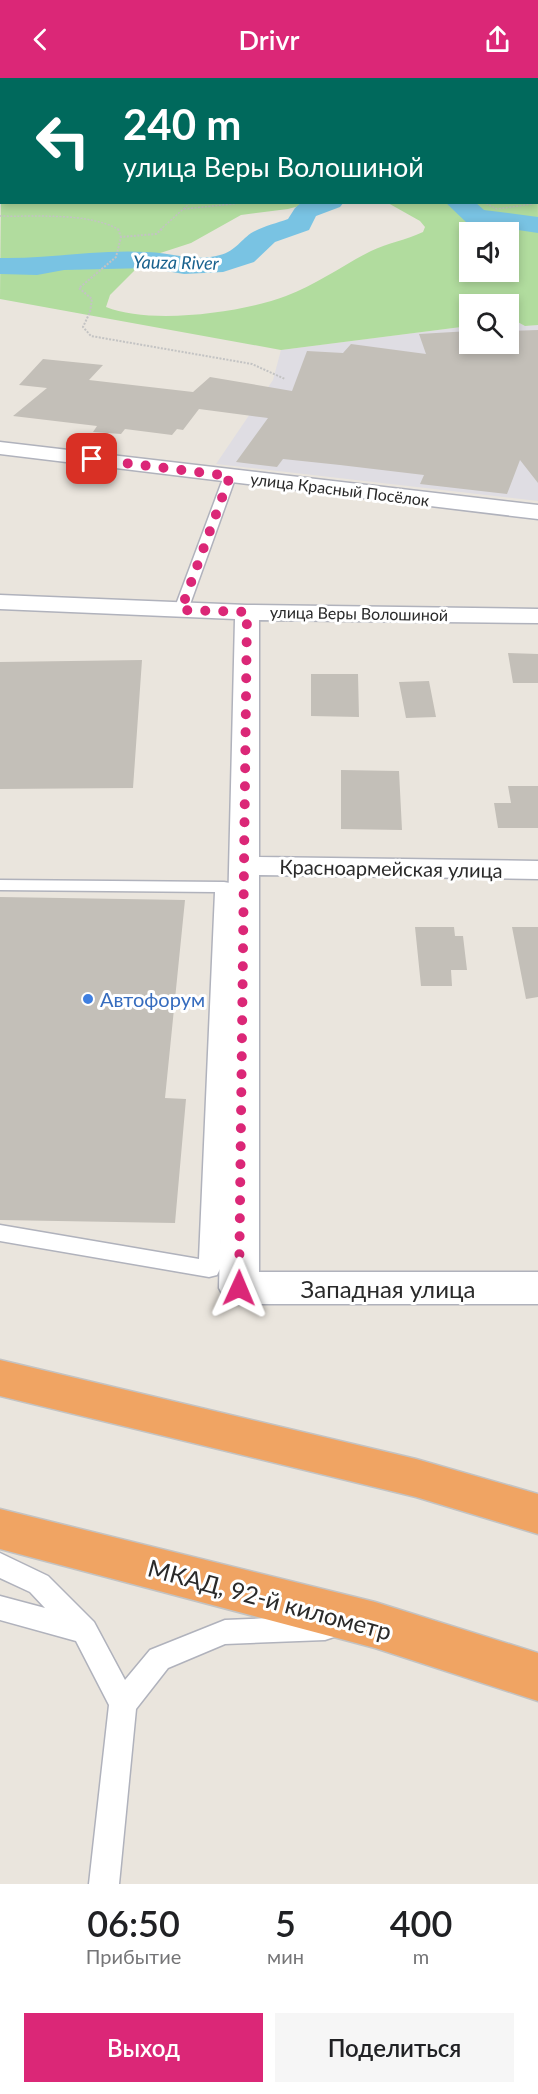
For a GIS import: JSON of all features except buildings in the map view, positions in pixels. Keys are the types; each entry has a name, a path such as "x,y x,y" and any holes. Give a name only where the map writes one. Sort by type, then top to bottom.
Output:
{"highway":[{"path":"0,1378 416,1478 538,1514"},
{"name":"МКАД, 92-й километр","path":"0,1529 375,1625 538,1677"}],"street":[{"name":"улица Красный Посёлок","path":"0,448 538,512"},
{"name":"улица Веры Волошиной","path":"0,602 247,612 538,616"},
{"path":"244,866 247,612"},
{"name":"Красноармейская улица","path":"244,866 538,870"},
{"name":"Западная улица","path":"244,866 239,1288 538,1288"}],"lane":[{"path":"181,610 230,476"},
{"path":"0,885 224,887 209,1269 0,1233"},
{"path":"0,1565 39,1584 85,1630 123,1704"},
{"path":"0,1608 85,1630"},
{"path":"104,1884 123,1704 159,1659 225,1632 375,1625"}],"path":[{"path":"120,237 156,234 189,204"},
{"path":"184,208 237,204"},
{"path":"488,204 497,208 524,204"},
{"path":"0,216 85,219 107,223 120,230 116,257 79,288 92,298 90,312 83,327 92,336 252,364 285,379"}],"shaded area":[{"path":"519,323 525,326 538,325 538,501 216,464 273,380 281,350 459,327 459,354 519,354"}],"green space":[{"path":"1,204 307,204 241,215 191,243 148,257 110,295 106,307 146,315 196,315 267,302 308,286 371,251 423,232 425,227 420,221 390,204 448,204 456,212 475,222 459,222 459,282 519,282 519,229 538,230 538,325 525,326 519,323 519,294 459,294 459,327 281,350 0,299"},
{"path":"471,204 538,204 538,222 517,221 487,213"}],"waterway":[{"name":"Yauza River","path":"0,266 37,267 64,262 148,260 184,266 223,264 244,256 265,236 300,224 307,210 324,204"},
{"name":"Yauza River","path":"460,204 475,216 538,225"}],"place":[{"name":"Автофорум","path":"88,999"}],"route":[{"path":"92,459 230,476 181,610 247,612 239,1288"}]}
